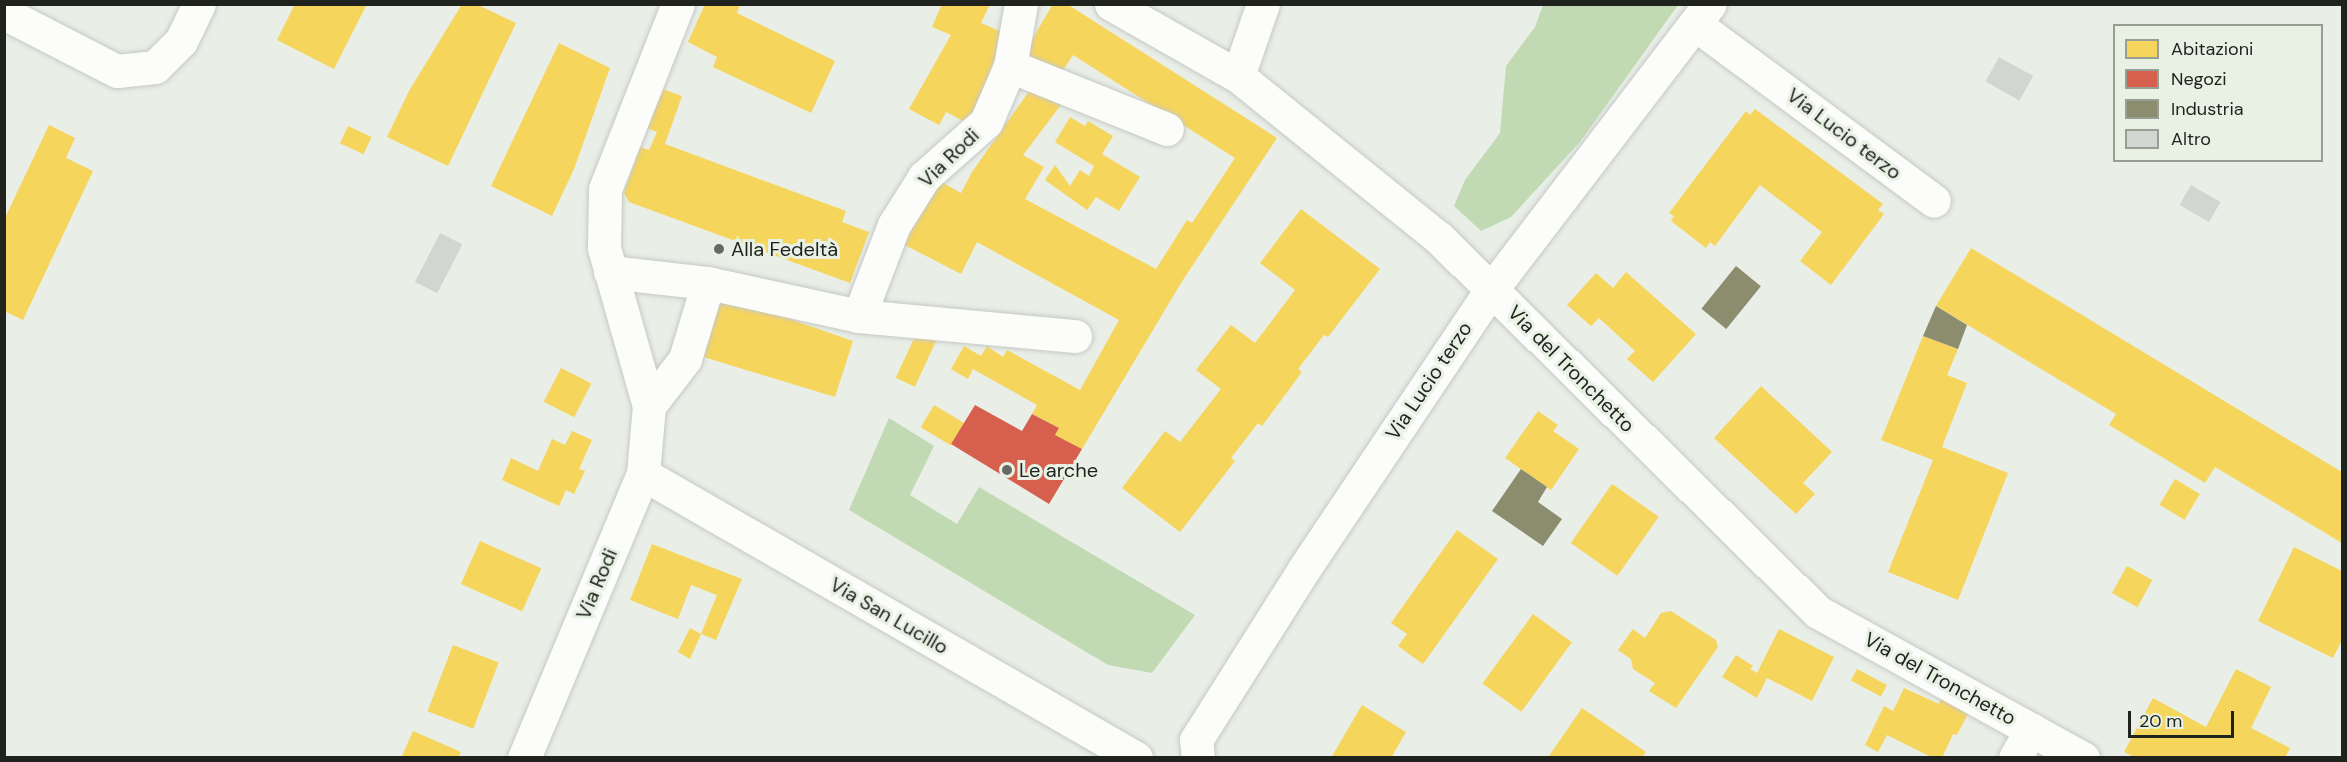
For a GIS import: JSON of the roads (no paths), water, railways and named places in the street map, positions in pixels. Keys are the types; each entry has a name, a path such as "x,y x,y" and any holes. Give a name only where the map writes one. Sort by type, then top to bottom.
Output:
{"street":[{"path":"4,13 117,71 155,67 181,41 199,4"},
{"name":"Via Rodi","path":"524,758 643,474 649,406 604,248 605,189 678,4"},
{"name":"Via Rodi","path":"859,316 894,225 924,177 986,122 1010,66 1021,4"},
{"name":"Via del Tronchetto","path":"1111,4 1238,76 1439,238 1818,612 2083,758"},
{"path":"1238,76 1263,4"},
{"name":"Via Lucio terzo","path":"1198,758 1196,740 1304,569 1491,290 1702,14 1934,201"},
{"path":"1010,66 1167,129"},
{"path":"610,272 708,283 859,316 1075,336"},
{"path":"649,406 685,359 708,283"},
{"name":"Via San Lucillo","path":"643,474 1136,758"},
{"path":"2015,758 2031,729"}],"place":[{"name":"Alla Fedeltà","path":"719,249"},
{"name":"Le arche","path":"1007,470"}]}
